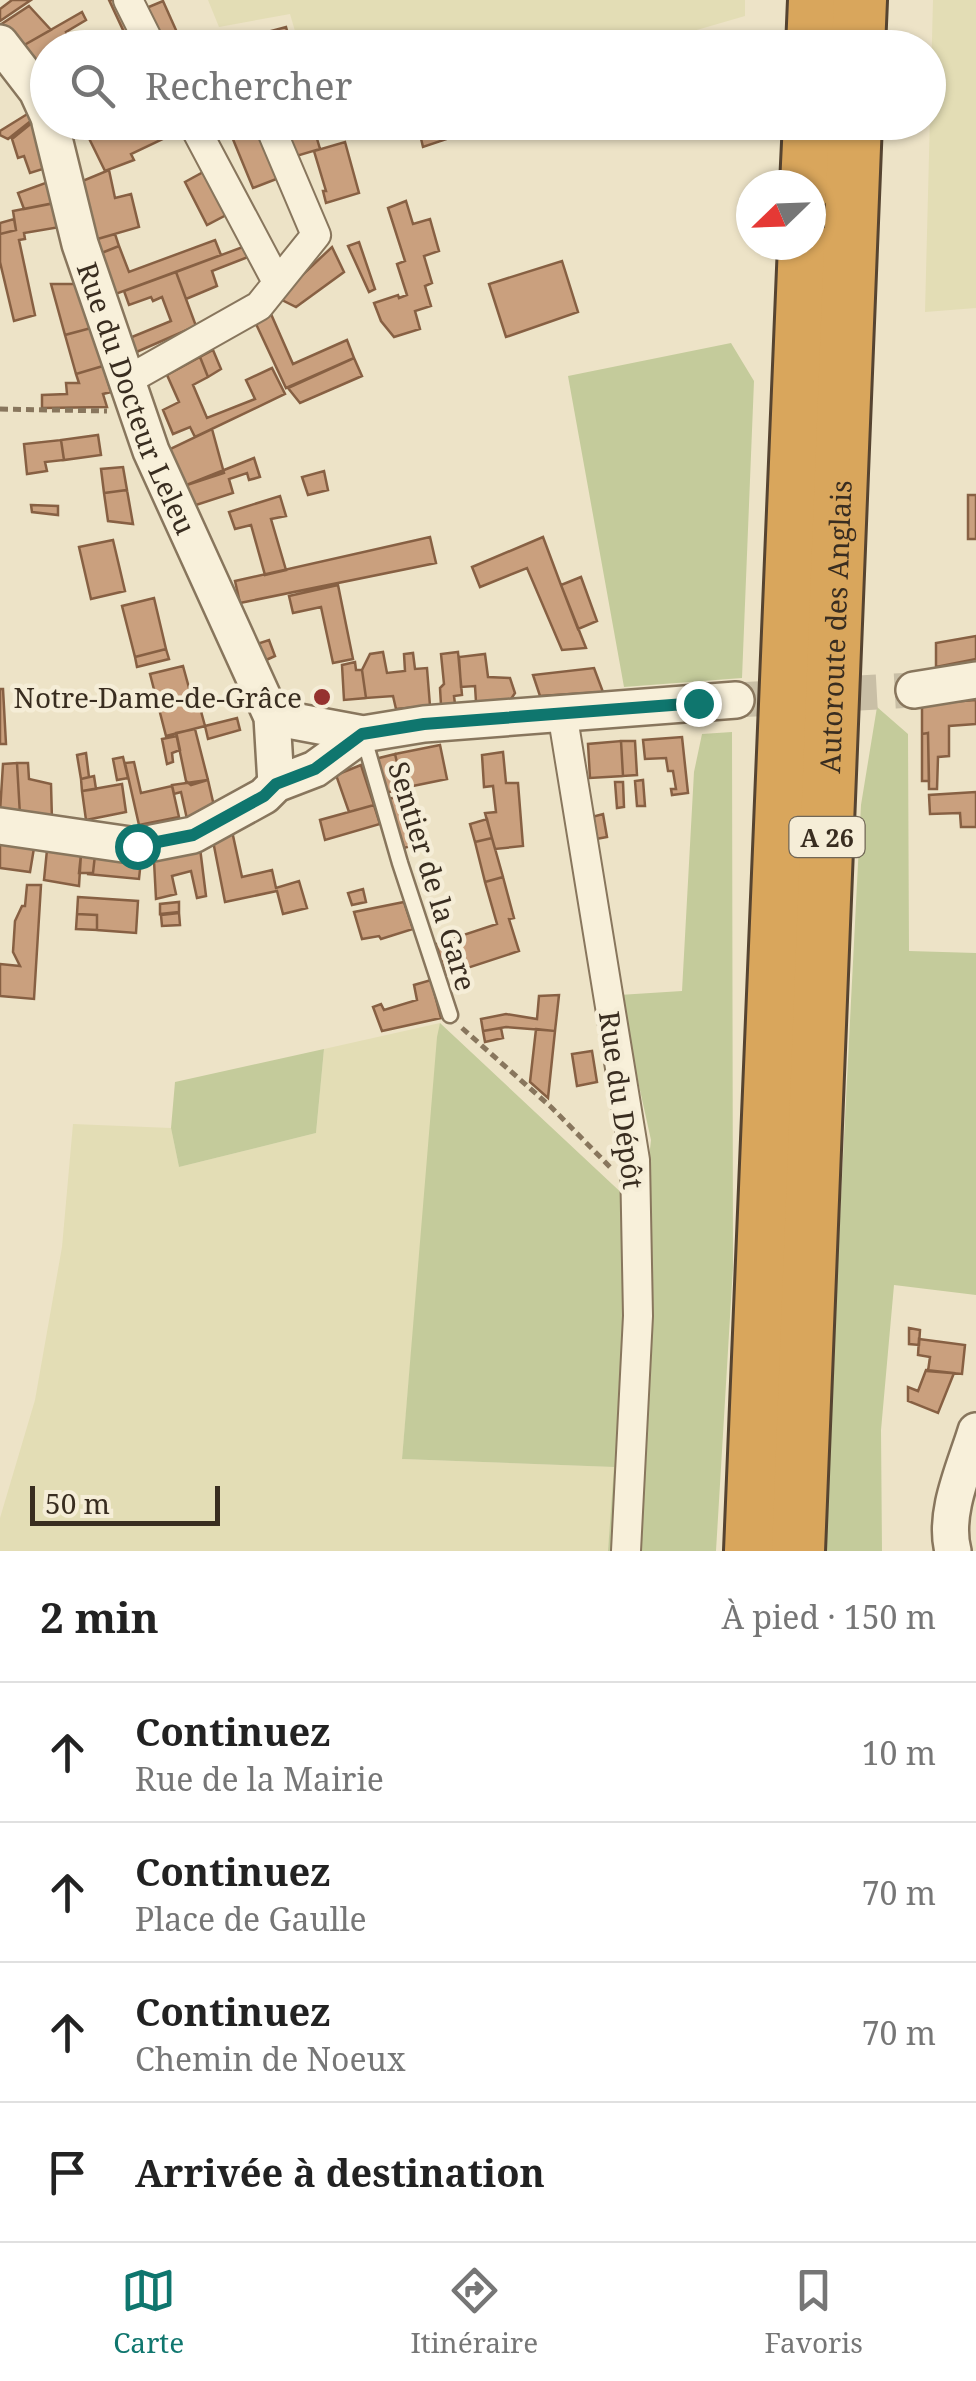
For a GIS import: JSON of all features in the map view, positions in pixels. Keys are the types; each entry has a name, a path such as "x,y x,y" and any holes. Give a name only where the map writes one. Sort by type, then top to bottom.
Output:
{"highway":[{"path":"814,30 815,0"},
{"path":"859,30 860,0"},
{"path":"808,170 809,140"},
{"name":"Autoroute des Anglais","path":"798,1551 854,140"},
{"name":"Autoroute des Anglais","path":"751,1551 804,260"}],"street":[{"path":"128,0 143,30"},
{"path":"0,43 30,82"},
{"name":"Rue du Docteur Leleu","path":"54,140 80,244 151,451 272,716"},
{"path":"202,140 277,282"},
{"path":"130,392 258,306 316,235 276,140"},
{"path":"914,690 976,680"},
{"path":"276,784 272,716 362,734 424,724 736,700"},
{"name":"Rue du Dépôt","path":"562,712 635,1160 637,1335 626,1551"},
{"path":"0,826 137,846 193,835 264,796 276,784 315,769 362,734"},
{"path":"953,1551 950,1541 954,1504 976,1431"}],"lane":[{"name":"Sentier de la Gare","path":"362,734 450,1015"}],"path":[{"path":"0,409 116,411 130,392"},
{"name":"Sentier de la Gare","path":"450,1015 475,1042 551,1107 636,1194"}],"shaded area":[{"path":"208,0 745,0 745,16 697,30 295,30 290,14 219,27"},
{"path":"933,0 976,0 976,308 925,312 929,140 946,140 946,30 932,30"},
{"path":"440,1023 402,1459 615,1467 608,1551 0,1551 0,1518 35,1400 62,1247 73,1124 171,1128 179,1167 316,1133 324,1049"}],"green space":[{"path":"731,343 754,381 742,678 624,687 568,376"},
{"path":"877,707 908,734 909,951 976,953 976,1295 894,1285 881,1430 882,1551 823,1551 861,805"},
{"path":"732,732 733,1267 716,1551 608,1551 614,1467 402,1459 437,1037 440,1023 643,1213 651,1140 619,995 682,991 694,772 702,734"},
{"path":"324,1049 316,1133 179,1167 171,1128 175,1082"}],"building":[{"path":"12,0 31,0 0,21 0,9"},
{"path":"109,0 122,0 137,30 123,30"},
{"path":"163,1 176,30 154,30 144,9"},
{"path":"29,6 51,30 30,30 30,42 19,48 0,25"},
{"path":"82,12 86,20 69,30 50,30"},
{"path":"30,42 30,61 19,48"},
{"path":"29,113 30,122 8,139 0,131"},
{"path":"30,124 30,140 38,140 46,168 30,173 24,156 18,158 12,139"},
{"path":"90,140 161,140 131,154 134,160 105,171"},
{"path":"233,140 263,140 279,178 253,188"},
{"path":"287,140 317,140 320,149 293,157"},
{"path":"421,140 444,140 423,147"},
{"path":"345,142 359,193 326,203 314,151"},
{"path":"109,170 115,198 131,194 139,227 94,240 80,182"},
{"path":"207,170 230,213 207,225 185,182"},
{"path":"48,182 55,203 24,209 18,193"},
{"path":"406,201 413,224 430,219 439,251 424,256 432,283 425,286 431,306 415,311 420,329 394,337 381,321 374,303 407,295 397,264 405,261 388,208"},
{"path":"59,202 60,227 24,233 25,239 19,240 35,315 14,321 0,262 0,234 16,230 13,211"},
{"path":"14,219 16,230 0,234 0,223"},
{"path":"115,234 119,246 99,254 94,240"},
{"path":"215,240 221,255 113,295 99,254 119,246 129,272"},
{"path":"359,242 375,289 369,292 348,246"},
{"path":"248,245 253,255 212,271 217,286 186,299 176,272"},
{"path":"332,247 344,272 296,307 278,298"},
{"path":"562,261 578,312 506,337 489,284"},
{"path":"176,272 196,326 132,354 127,339 171,321 162,297 129,305 124,291"},
{"path":"51,284 78,284 91,328 65,335"},
{"path":"271,314 293,364 347,340 354,358 286,388 256,324"},
{"path":"91,328 103,366 76,374 65,335"},
{"path":"213,350 221,369 208,377 200,357"},
{"path":"200,357 208,377 193,385 207,418 255,399 246,380 272,368 285,394 195,437 190,427 173,434 163,410 179,402 167,375"},
{"path":"354,358 362,376 300,403 288,388"},
{"path":"103,366 111,392 103,394 107,407 42,408 42,395 67,394 66,383 79,383 76,374"},
{"path":"212,429 224,473 184,486 168,450"},
{"path":"98,435 101,455 64,460 61,440"},
{"path":"61,440 64,460 45,462 47,471 27,474 24,444"},
{"path":"254,458 260,477 249,480 247,473 229,479 233,493 193,506 184,486"},
{"path":"123,467 127,490 104,493 101,469"},
{"path":"324,471 328,490 308,495 302,477"},
{"path":"127,490 133,524 108,521 104,493"},
{"path":"968,495 976,495 976,539 968,539"},
{"path":"280,496 286,516 271,519 286,570 265,575 251,525 235,529 229,512"},
{"path":"31,505 58,506 58,515 32,512"},
{"path":"430,537 436,563 240,603 235,581"},
{"path":"543,537 586,648 562,650 527,568 480,587 472,567"},
{"path":"113,540 125,591 91,599 79,547"},
{"path":"581,577 597,621 578,629 561,585"},
{"path":"338,585 353,659 333,663 321,607 293,613 289,596"},
{"path":"154,598 166,649 135,657 122,606"},
{"path":"976,636 976,659 936,667 936,643"},
{"path":"269,640 275,656 264,661 257,644"},
{"path":"166,649 169,659 137,667 135,657"},
{"path":"383,652 387,673 405,671 404,654 413,653 415,669 427,668 430,706 396,709 393,696 366,698 362,670 370,654"},
{"path":"458,652 462,695 454,696 455,704 441,705 441,654"},
{"path":"485,654 488,677 510,678 515,693 511,699 476,702 475,686 461,687 459,657"},
{"path":"355,662 356,670 362,670 366,698 344,700 342,665"},
{"path":"183,666 194,706 199,704 205,726 166,736 150,674"},
{"path":"594,668 603,692 540,696 533,675"},
{"path":"3,689 6,744 0,744"},
{"path":"976,700 976,724 949,726 949,756 938,757 937,789 929,789 928,733 922,734 922,704"},
{"path":"237,718 240,730 208,739 205,726"},
{"path":"195,729 208,780 191,785 186,781 176,733"},
{"path":"928,733 929,781 922,781 922,734"},
{"path":"177,736 180,750 172,753 173,762 167,764 162,739"},
{"path":"682,737 688,793 672,795 671,789 676,789 673,771 668,771 666,758 645,759 643,740"},
{"path":"621,741 623,776 590,778 588,744"},
{"path":"621,741 635,741 637,775 623,776"},
{"path":"440,745 447,779 403,788 395,754"},
{"path":"503,752 506,783 518,783 523,846 495,849 485,813 496,812 493,786 484,787 482,755"},
{"path":"86,753 89,777 81,779 77,755"},
{"path":"395,754 403,788 386,793 375,759"},
{"path":"123,757 128,778 117,780 113,759"},
{"path":"134,762 141,793 172,786 179,817 139,825 125,763"},
{"path":"17,763 20,815 0,812 3,764"},
{"path":"17,763 28,763 29,779 51,784 52,820 20,815"},
{"path":"361,765 374,805 349,812 336,775"},
{"path":"94,776 96,789 82,791 81,779"},
{"path":"208,780 214,806 187,819 181,792 174,794 172,785"},
{"path":"643,780 645,806 637,806 635,781"},
{"path":"615,782 623,782 624,807 617,808"},
{"path":"122,784 126,812 86,820 82,791"},
{"path":"976,792 976,827 961,827 960,813 930,814 929,795"},
{"path":"397,797 411,846 404,848 388,799"},
{"path":"374,805 380,824 325,840 320,820"},
{"path":"603,814 607,837 596,839 592,817"},
{"path":"487,819 492,838 475,842 470,824"},
{"path":"232,831 242,877 272,870 276,888 299,881 307,908 283,914 277,891 225,902 213,841"},
{"path":"492,838 503,877 485,882 475,842"},
{"path":"0,842 34,848 30,872 0,868"},
{"path":"200,848 206,896 197,898 191,871 172,876 176,894 156,899 154,861"},
{"path":"47,850 81,854 79,886 44,880"},
{"path":"81,854 95,855 93,873 79,873"},
{"path":"95,855 141,860 139,879 87,874 93,873"},
{"path":"503,877 514,918 509,919 519,951 446,975 436,944 497,924 485,882"},
{"path":"27,885 41,885 34,999 0,996 0,964 20,966 13,952 15,921 25,906"},
{"path":"363,889 366,902 352,905 348,893"},
{"path":"78,897 138,901 136,933 97,930 97,915 77,914"},
{"path":"179,902 179,912 160,914 160,904"},
{"path":"404,902 413,929 381,939 362,939 354,912"},
{"path":"179,913 180,925 162,926 161,915"},
{"path":"77,914 97,915 97,930 76,929"},
{"path":"431,980 441,1018 382,1031 373,1007 381,1004 384,1010 417,1000 414,985"},
{"path":"559,995 555,1031 506,1027 483,1031 481,1019 506,1014 537,1019 539,996"},
{"path":"501,1028 503,1038 485,1042 483,1031"},
{"path":"536,1029 555,1031 548,1098 530,1082"},
{"path":"592,1051 597,1082 577,1086 572,1054"},
{"path":"909,1328 920,1330 919,1345 909,1344"},
{"path":"919,1339 965,1345 962,1374 928,1371 930,1357 918,1355"},
{"path":"926,1370 954,1373 938,1413 908,1401 908,1387 918,1391"}],"tunnel":[{"path":"736,700 914,690"}],"place":[{"name":"Notre-Dame-de-Grâce","path":"322,697"}],"route":[{"path":"137,846 193,835 264,796 276,784 315,769 362,734 424,724 698,703"}]}
